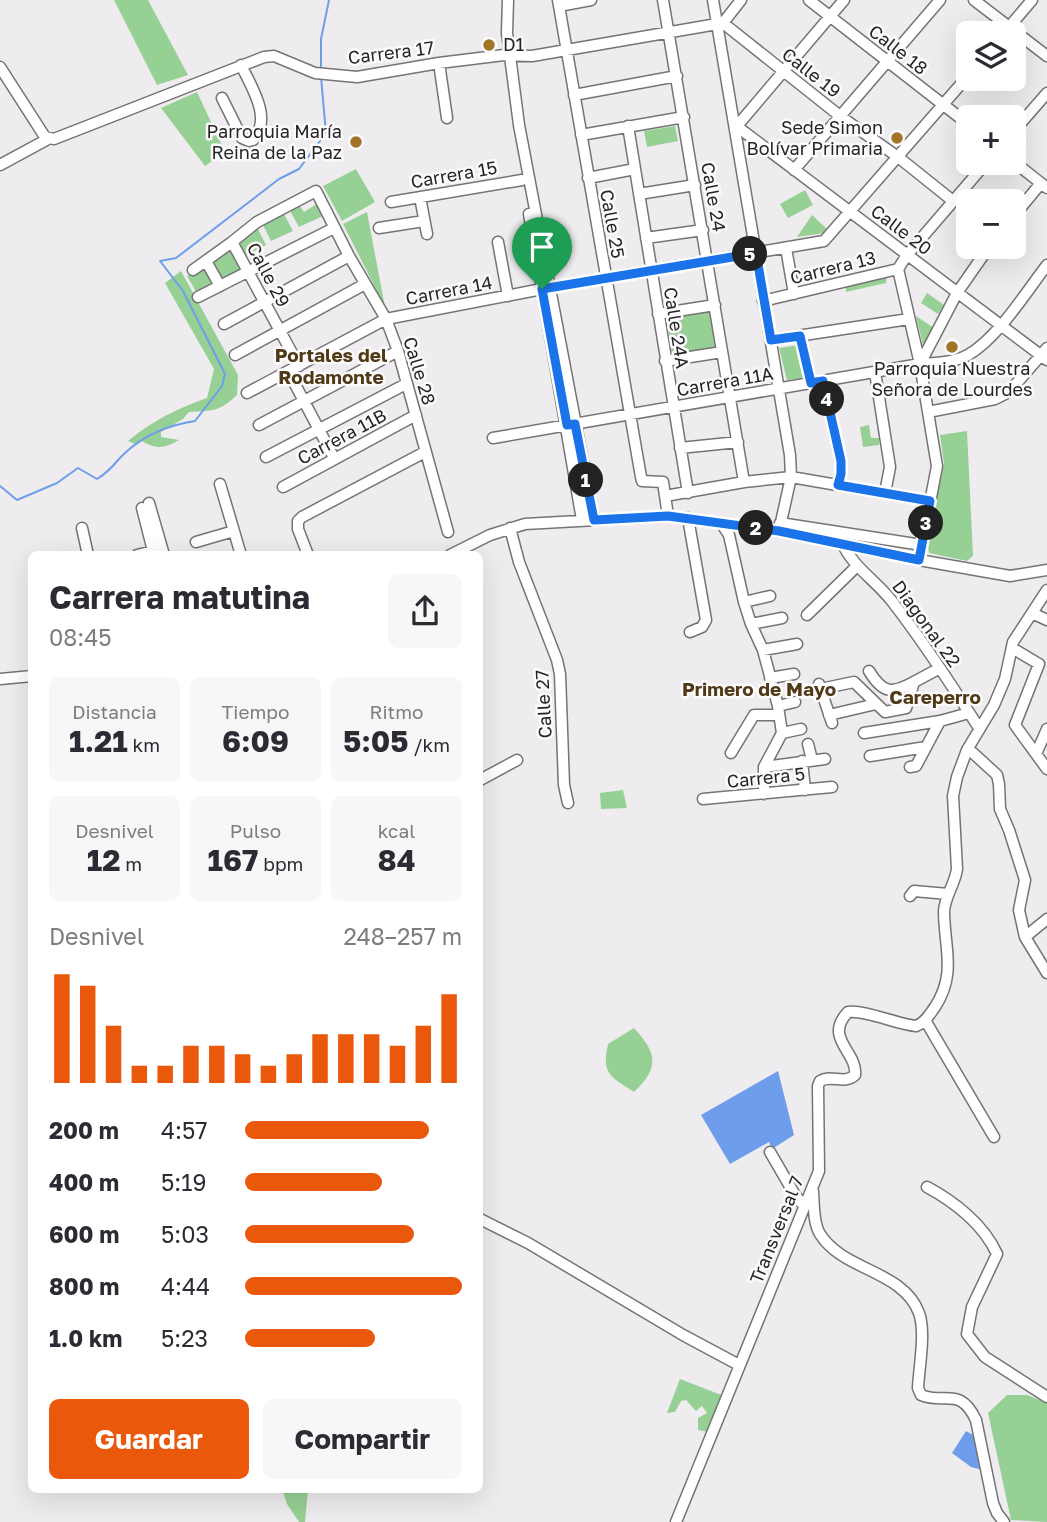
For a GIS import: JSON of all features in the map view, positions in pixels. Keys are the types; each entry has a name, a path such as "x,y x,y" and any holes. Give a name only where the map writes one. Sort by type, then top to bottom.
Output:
{"street":[{"path":"506,0 501,36 507,56 571,425 594,520"},
{"path":"559,3 592,0"},
{"name":"Calle 24","path":"663,0 744,482"},
{"path":"713,0 720,23 790,455 791,477 779,527"},
{"path":"720,23 741,0"},
{"name":"Calle 18","path":"809,0 956,114"},
{"path":"736,126 844,0"},
{"path":"794,170 940,0"},
{"path":"974,0 997,21"},
{"path":"1014,21 1032,0"},
{"name":"Calle 25","path":"559,3 642,481 663,482 665,496"},
{"name":"Carrera 17","path":"46,138 54,139 264,57 274,56 315,73 357,77 439,63 532,55 720,23"},
{"name":"Calle 19","path":"720,23 953,201"},
{"path":"1026,42 1047,56"},
{"path":"507,56 513,127 546,288"},
{"path":"439,63 447,118"},
{"path":"222,98 242,138 253,140 259,131 259,102 241,65"},
{"path":"0,67 46,138 0,165"},
{"path":"574,95 677,76"},
{"path":"850,212 956,89"},
{"path":"1026,117 1047,93"},
{"path":"581,135 684,117"},
{"name":"Calle 24A","path":"628,126 688,493"},
{"name":"Calle 20","path":"736,126 1000,325 1045,354"},
{"path":"588,178 635,169"},
{"path":"1026,171 1044,186 1026,205"},
{"name":"Carrera 13","path":"764,302 898,269 976,175"},
{"name":"Carrera 15","path":"391,202 522,180"},
{"path":"639,194 695,185"},
{"name":"Calle 28","path":"232,242 257,222 316,191 349,256 386,319 398,351 448,532"},
{"path":"420,197 427,234"},
{"name":"Carrera 14","path":"247,393 386,319 546,288 824,241 850,212"},
{"path":"379,228 424,221"},
{"path":"198,297 334,228"},
{"path":"646,238 702,230"},
{"name":"Calle 29","path":"193,271 232,242 299,366"},
{"path":"498,242 508,296"},
{"path":"786,248 794,294"},
{"path":"224,324 349,256"},
{"path":"920,364 957,293 981,259"},
{"path":"206,261 220,286"},
{"name":"Carrera 11A","path":"493,438 920,364 944,363 966,356 985,343 1047,265"},
{"path":"898,269 920,364 937,466 919,560"},
{"path":"235,355 365,284"},
{"path":"658,314 715,305"},
{"path":"771,340 909,319"},
{"path":"800,336 811,383"},
{"path":"259,425 398,351"},
{"path":"665,361 722,352"},
{"path":"928,412 995,399 1009,392 1045,354"},
{"path":"288,371 334,458"},
{"path":"875,372 891,467 885,493"},
{"path":"823,381 841,461 838,485"},
{"path":"266,457 406,384"},
{"name":"Carrera 11B","path":"283,487 416,415"},
{"path":"571,425 582,520"},
{"path":"680,448 738,442"},
{"path":"307,551 299,529 298,521 302,517 425,452"},
{"path":"668,516 665,496 791,477 930,501"},
{"path":"220,484 240,551"},
{"path":"146,506 157,551"},
{"path":"458,551 490,535 537,523 668,516 922,545"},
{"path":"688,519 706,620 702,627 690,632"},
{"path":"721,523 729,535 744,602 763,650 782,733 764,767 764,794"},
{"path":"779,527 919,560 1010,576 1047,570"},
{"path":"82,528 87,551"},
{"name":"Calle 27","path":"510,528 519,562 560,674 568,803"},
{"path":"196,542 234,531"},
{"name":"Diagonal 22","path":"842,543 850,560 881,587 914,630 979,728"},
{"path":"807,615 857,566"},
{"path":"994,1137 925,1020 943,994 949,968 944,912 948,894 956,880 953,796 957,777 967,750 995,705 1005,679 1013,642 1047,590"},
{"path":"744,602 770,596"},
{"path":"1032,613 1047,620"},
{"path":"751,624 782,618"},
{"path":"763,650 797,644"},
{"path":"1012,648 1040,664 1015,724 1047,769"},
{"path":"869,671 882,687 891,691 899,690 940,668"},
{"path":"770,678 794,674"},
{"path":"0,679 28,676"},
{"path":"876,704 830,719 819,686 854,682 885,712 906,708 914,682"},
{"path":"731,753 752,717 795,702"},
{"path":"864,733 940,721 969,713"},
{"path":"910,767 916,766 940,721"},
{"path":"782,733 801,729"},
{"path":"1036,754 1047,729"},
{"path":"805,790 808,744"},
{"path":"870,756 926,747"},
{"path":"967,750 997,775 1000,810 1026,880 1018,910 1025,937 1047,973"},
{"path":"764,767 825,759"},
{"path":"483,778 517,760"},
{"name":"Carrera 5","path":"703,799 832,787"},
{"path":"911,896 914,891 948,894"},
{"path":"1025,937 1047,919"},
{"name":"Transversal 7","path":"676,1522 813,1187 820,1160 820,1081 830,1077 845,1080 855,1076 856,1070 842,1045 839,1032 842,1018 848,1012 856,1012 911,1026 925,1020"},
{"path":"770,1152 804,1206"},
{"path":"813,1187 819,1232 835,1251 900,1286 914,1303 922,1325 918,1388 926,1398 953,1397 971,1409 976,1420 993,1503 1004,1522"},
{"path":"928,1187 949,1199 990,1238 997,1254 972,1307 967,1334 985,1357 1047,1397"},
{"path":"483,1220 528,1243 739,1365"}],"green space":[{"path":"114,0 148,0 188,75 157,85"},
{"path":"197,92 225,152 205,166 161,108"},
{"path":"675,126 678,141 647,147 644,131"},
{"path":"356,169 375,202 342,221 323,186"},
{"path":"805,190 813,205 788,218 780,204"},
{"path":"318,203 323,216 299,227 290,211 300,206 304,212"},
{"path":"367,212 385,307 343,224"},
{"path":"284,214 293,231 271,241 263,225"},
{"path":"812,215 827,229 825,233 797,237"},
{"path":"258,229 266,245 244,257 237,245"},
{"path":"230,246 242,270 221,282 208,261"},
{"path":"205,263 218,284 198,295 187,276"},
{"path":"181,271 238,375 237,395 220,408 189,412 183,419 161,432 161,437 179,440 174,443 161,447 142,441 135,444 128,441 146,427 207,398 214,369 165,283"},
{"path":"887,275 886,283 846,292 846,284"},
{"path":"927,293 944,305 938,314 921,303"},
{"path":"712,309 716,349 672,354 667,318"},
{"path":"916,316 934,328 924,349"},
{"path":"799,345 804,378 787,380 779,348"},
{"path":"869,425 871,438 879,438 879,445 863,447 860,427"},
{"path":"967,431 973,556 967,561 929,553 927,540 944,464 940,435"},
{"path":"623,790 627,808 601,809 600,793"},
{"path":"634,1028 647,1045 652,1060 648,1075 634,1092 610,1074 606,1054 608,1044"},
{"path":"680,1379 724,1396 708,1432 698,1430 698,1418 707,1413 702,1406 696,1411 686,1400 681,1401 675,1412 667,1413"},
{"path":"1007,1395 1027,1395 1047,1403 1047,1522 1011,1520 988,1413"},
{"path":"283,1493 308,1493 305,1522 299,1522"}],"water":[{"path":"778,1071 794,1135 772,1149 769,1142 730,1164 701,1115"},
{"path":"966,1431 975,1436 983,1470 971,1467 952,1453"}],"waterway":[{"path":"321,68 321,39 329,0"},
{"path":"0,486 17,500 57,483 78,468 97,479 132,447 149,436 166,428 195,421 222,386 225,374 183,291 160,261 176,258 279,179 299,169 326,133 321,77"}],"place":[{"name":"D1","path":"489,45"},
{"name":"Sede Simon Bolívar Primaria","path":"897,138"},
{"name":"Parroquia María Reina de la Paz","path":"356,142"},
{"name":"Parroquia Nuestra Señora de Lourdes","path":"952,347"}],"district":[{"name":"Portales del Rodamonte","path":"331,366"},
{"name":"Primero de Mayo","path":"759,689"},
{"name":"Careperro","path":"935,697"}],"route":[{"path":"756,253 771,340 800,336 811,383 823,381 841,461 838,485 930,501 919,560 779,531 668,516 594,520 575,424 567,425 542,289 756,253"}]}
